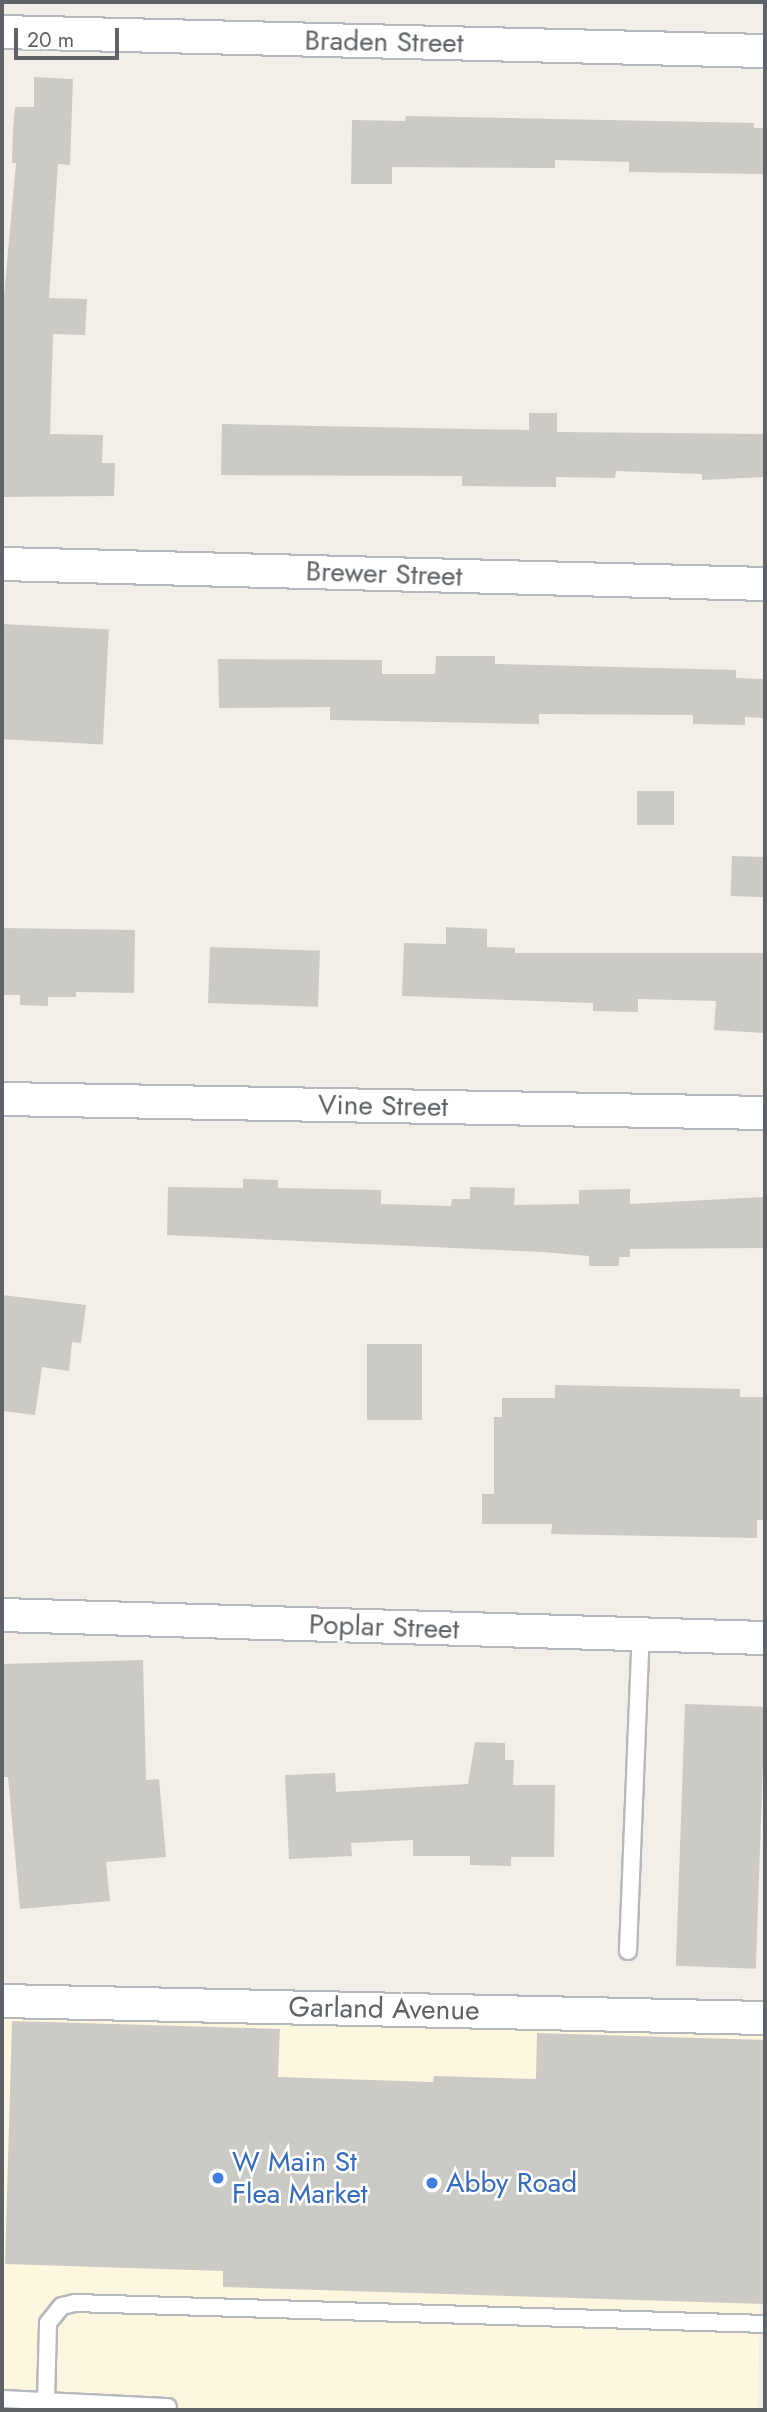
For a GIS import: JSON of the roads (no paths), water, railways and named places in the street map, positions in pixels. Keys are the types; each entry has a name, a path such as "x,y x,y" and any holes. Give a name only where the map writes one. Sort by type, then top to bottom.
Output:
{"street":[{"name":"Braden Street","path":"2,32 765,51"},
{"name":"Brewer Street","path":"2,564 765,584"},
{"name":"Vine Street","path":"2,1099 765,1113"},
{"name":"Poplar Street","path":"2,1615 765,1638"},
{"name":"Garland Avenue","path":"2,2001 765,2018"}],"lane":[{"path":"628,1951 641,1634"},
{"path":"46,2401 48,2323 62,2305 75,2303 765,2325"},
{"path":"2,2399 168,2407"}],"place":[{"name":"W Main St Flea Market","path":"218,2178"},
{"name":"Abby Road","path":"432,2183"}]}
